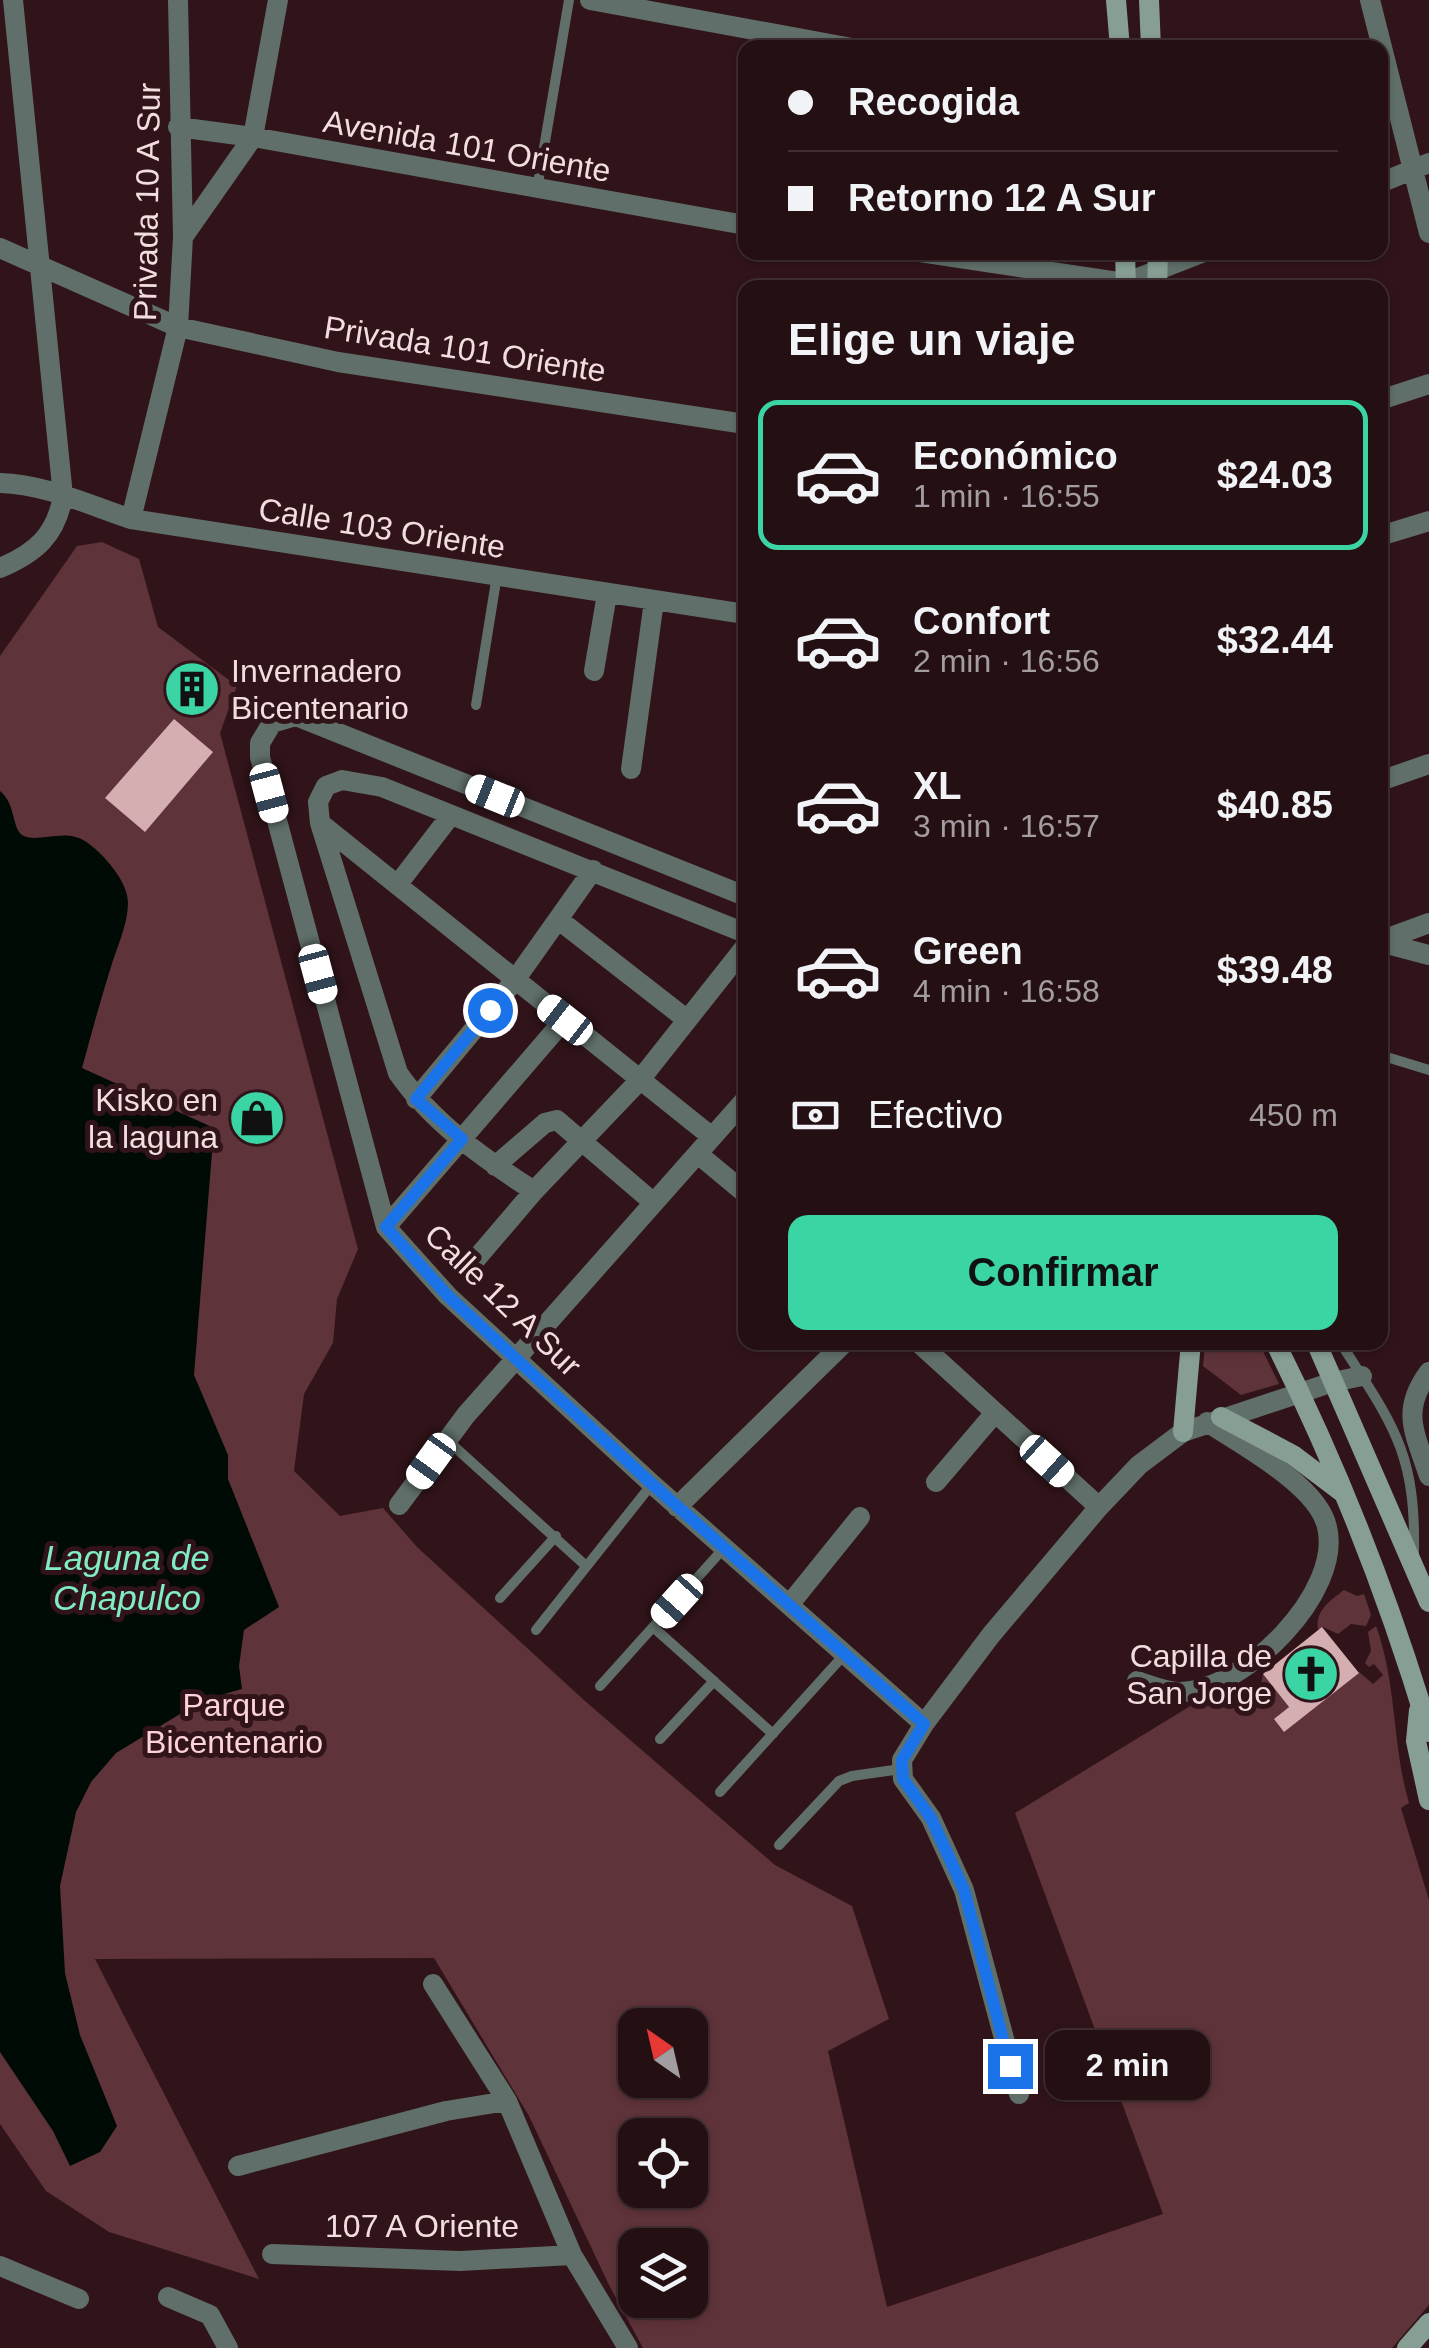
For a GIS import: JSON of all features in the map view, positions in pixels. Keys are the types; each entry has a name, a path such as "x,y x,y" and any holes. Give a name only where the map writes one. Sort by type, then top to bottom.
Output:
{"main road":[{"path":"1116,0 1119,40"},
{"path":"1149,0 1152,40"},
{"path":"1183,1432 1190,1350"},
{"path":"1279,1350 1344,1494 1397,1626 1429,1732"},
{"path":"1319,1350 1429,1602"},
{"path":"1214,1420 1293,1455 1344,1494"},
{"path":"1420,1703 1416,1742 1429,1800"},
{"path":"1407,2348 1429,2323"}],"street":[{"path":"0,568 28,554 53,530 63,496 9,58 13,0"},
{"name":"Privada 10 A Sur","path":"131,519 178,327 183,238 178,0"},
{"path":"183,238 252,138 278,0"},
{"path":"590,0 808,40"},
{"path":"1370,0 1382,40"},
{"path":"1388,59 1421,166 1429,233"},
{"name":"Avenida 101 Oriente","path":"178,128 738,224"},
{"path":"1388,179 1421,166"},
{"name":"Privada 101 Oriente","path":"0,248 178,327 338,362 738,423"},
{"path":"970,260 1095,280"},
{"path":"1158,270 1184,260"},
{"path":"1388,397 1429,384"},
{"name":"Calle 103 Oriente","path":"7,483 63,496 131,519 738,613"},
{"path":"1388,534 1429,521"},
{"path":"594,672 607,594"},
{"path":"632,769 654,601"},
{"name":"Calle 12 A Sur","path":"738,893 296,716 272,723 260,743 260,756 386,1227 448,1296 652,1484 924,1724"},
{"path":"1388,777 1429,764"},
{"path":"534,1191 495,1166 416,1099 394,1065 320,823 318,802 322,792 330,783 342,780 382,787 738,930"},
{"path":"398,884 450,815"},
{"path":"320,823 638,1081 705,1146 738,1185"},
{"path":"416,1099 515,980 593,870"},
{"path":"559,920 686,1019"},
{"path":"1388,939 1429,923"},
{"path":"1388,944 1429,956"},
{"path":"476,1259 638,1081 738,956"},
{"path":"386,1227 565,1020"},
{"path":"399,1504 516,1357 738,1108"},
{"path":"495,1166 544,1123 553,1120 654,1202"},
{"path":"677,1506 837,1350"},
{"path":"926,1350 1099,1507"},
{"path":"1429,1372 1411,1403 1412,1422 1429,1476"},
{"path":"1018,2094 964,1890 931,1818 903,1779 902,1760 991,1635 1099,1507 1139,1466 1183,1432 1362,1376"},
{"path":"936,1482 994,1414"},
{"path":"1136,1681 1180,1692 1239,1672 1311,1600 1326,1559 1327,1526 1306,1494 1214,1420"},
{"path":"789,1605 860,1517"},
{"path":"433,1984 507,2102 572,2255 628,2348"},
{"path":"238,2166 446,2111 507,2102"},
{"name":"107 A Oriente","path":"272,2254 460,2261 572,2255"},
{"path":"0,2266 79,2299"},
{"path":"168,2297 210,2315 228,2348"}],"lane":[{"path":"537,190 569,0"},
{"path":"476,705 497,576"},
{"path":"1388,1057 1429,1070"},
{"path":"1345,1350 1394,1426 1408,1464 1415,1508 1414,1565"},
{"path":"447,1439 585,1566"},
{"path":"536,1630 652,1484"},
{"path":"500,1598 556,1536"},
{"path":"600,1686 724,1548"},
{"path":"653,1627 773,1734"},
{"path":"720,1792 844,1655"},
{"path":"660,1739 714,1681"},
{"path":"779,1845 839,1781 901,1769"}],"green space":[{"name":"Parque Bicentenario","path":"102,542 139,559 158,627 237,686 220,733 358,1249 337,1299 333,1343 304,1394 294,1471 340,1516 383,1508 417,1547 585,1701 775,1865 852,1906 889,2019 828,2051 887,2307 1163,2214 1015,1813 1233,1680 1258,1699 1263,1674 1289,1707 1279,1715 1292,1725 1359,1672 1373,1684 1383,1675 1374,1664 1369,1667 1365,1663 1371,1651 1368,1632 1376,1626 1388,1670 1409,1803 1401,1808 1429,1900 1429,2305 1392,2348 643,2348 627,2318 708,2318 708,2228 618,2228 618,2302 529,2116 434,1958 95,1959 259,2279 109,2232 46,2191 0,2124 0,656 77,546"},
{"path":"1204,1350 1262,1350 1279,1384 1241,1395 1203,1366"},
{"path":"1344,1590 1357,1596 1364,1594 1371,1615 1366,1626 1351,1624 1338,1634 1323,1627 1318,1630 1321,1611"}],"water":[{"name":"Laguna de Chapulco","path":"0,791 20,833 30,838 69,836 85,841 113,868 127,894 124,928 82,1068 214,1128 194,1375 228,1455 228,1479 279,1607 244,1630 239,1666 242,1689 203,1700 116,1753 91,1782 76,1812 60,1886 65,1973 80,2035 117,2126 100,2152 70,2166 53,2131 0,2052"}],"building":[{"name":"Invernadero Bicentenario","path":"193,668 212,683 190,711 171,696"},
{"path":"174,719 213,752 145,832 105,798"},
{"name":"Capilla de San Jorge","path":"1322,1627 1359,1673 1284,1732 1274,1719 1289,1707 1263,1674"}],"place":[{"name":"Invernadero Bicentenario","path":"192,689"},
{"name":"Kisko en la laguna","path":"257,1118"},
{"name":"Capilla de San Jorge","path":"1311,1674"}],"route":[{"path":"490,1010 416,1099 462,1139 386,1227 448,1296 652,1484 924,1724 902,1760 903,1779 931,1818 964,1890 1010,2066"}]}
